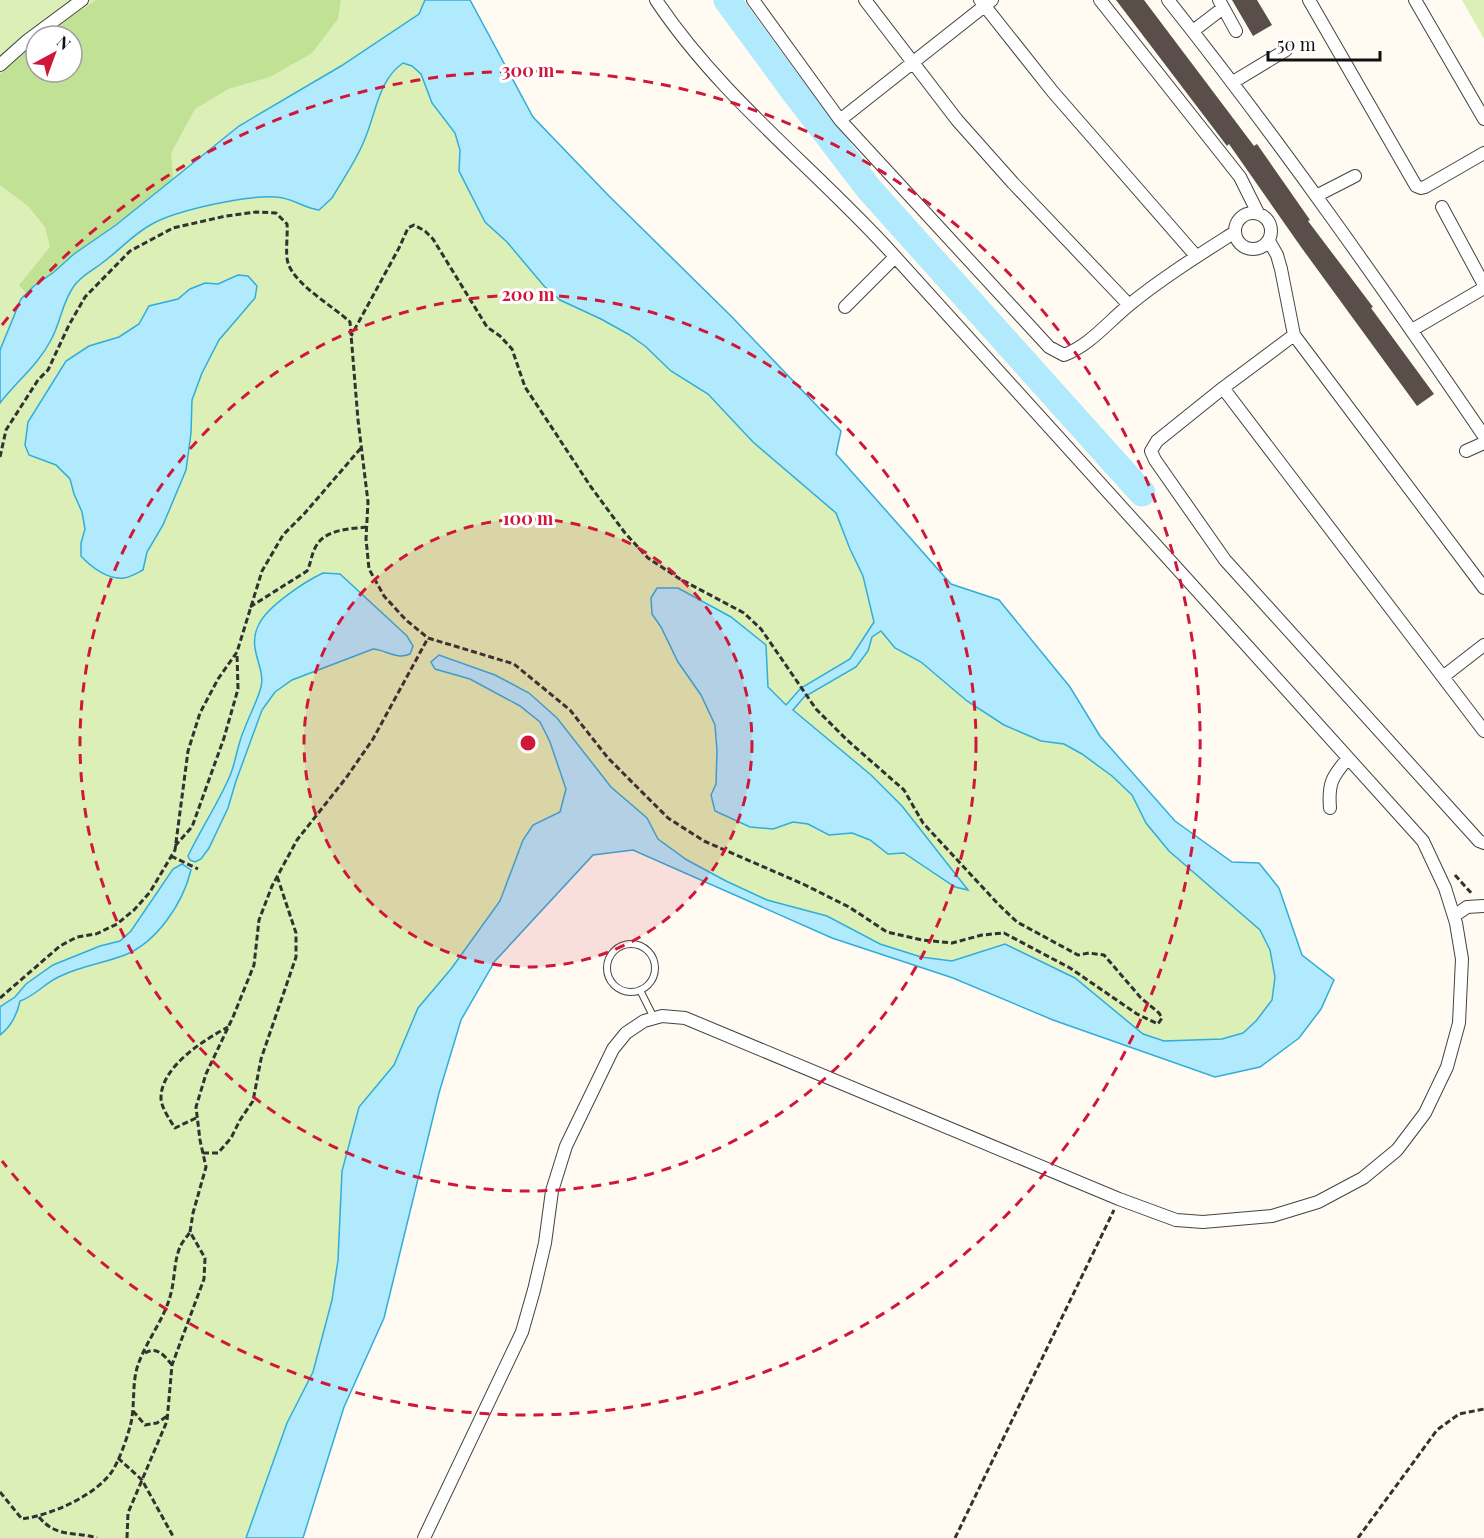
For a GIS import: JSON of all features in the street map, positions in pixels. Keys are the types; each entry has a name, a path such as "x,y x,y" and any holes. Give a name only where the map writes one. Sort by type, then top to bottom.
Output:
{"street":[{"path":"0,65 28,40 82,0"},
{"path":"424,1538 522,1332 543,1252 552,1191 566,1146 613,1049 626,1033 644,1021 662,1016 685,1018 1119,1199 1176,1220 1203,1222 1272,1216 1327,1197 1363,1178 1397,1150 1425,1113 1447,1067 1459,1023 1462,960 1454,916 1423,841 845,203 717,80 677,32 656,0"},
{"path":"753,0 840,120 1049,347 1064,355 1079,349 1129,305 1196,256 1235,232"},
{"path":"865,0 957,120 1129,305"},
{"path":"1100,0 1240,177 1258,213"},
{"path":"1168,0 1233,82 1316,196 1412,330 1484,436"},
{"path":"1309,0 1416,186 1420,188 1425,186 1484,153"},
{"path":"1415,0 1484,119"},
{"path":"840,120 986,2 1060,100 1196,256"},
{"path":"1193,31 1221,4 1236,31"},
{"path":"1233,82 1286,50"},
{"path":"1316,196 1355,176"},
{"path":"1412,330 1484,286 1442,207"},
{"path":"1252,212 1263,215 1272,229 1269,241 1261,248 1249,249 1239,243 1235,232 1235,226 1241,217 1252,212"},
{"path":"1269,241 1277,255 1281,269 1294,335 1484,588"},
{"path":"845,307 895,257"},
{"path":"1294,335 1157,441 1151,451 1225,560 1479,841 1484,843"},
{"path":"1223,388 1484,731"},
{"path":"1467,452 1484,443"},
{"path":"1444,676 1484,645"},
{"path":"1330,808 1330,784 1348,759"},
{"path":"1454,916 1467,908 1483,906"}],"lane":[{"path":"626,945 641,947 652,957 654,973 647,986 640,990 633,992 618,988 608,975 609,960 618,948 626,945"},
{"path":"640,990 654,1018"}],"path":[{"path":"0,457 6,430 38,380 48,370 85,297 130,251 173,228 256,212 276,213 287,224 288,262 299,281 350,322 351,336 361,448 368,502 369,569 384,596 406,620 428,638 514,664 570,710 608,758 668,818 704,841 803,884 849,907 888,932 922,940 952,943 982,935 1004,933 1070,968 1137,1014 1158,1024 1162,1018 1159,1013 1141,998 1104,955 1089,953 1078,955 1017,922 923,824 904,790 847,740 816,709 761,629 744,612 680,579 648,558 625,533 591,487 525,387 512,349 500,336 487,327 443,253 425,231 414,225 408,228 351,336"},
{"path":"175,846 192,827 224,738 238,689 237,652 262,571 283,535 361,448"},
{"path":"250,607 307,571 315,549 323,537 342,530 367,527"},
{"path":"0,1492 22,1519 39,1517 61,1509 94,1488 112,1472 130,1424 133,1411 132,1389 137,1367 171,1295 180,1246 190,1232 193,1213 207,1167 196,1107 206,1074 230,1026 254,964 259,921 277,876 297,840 346,778 373,739 428,638"},
{"path":"0,998 60,946 77,937 96,934 117,924 150,892 175,846 188,751 200,713 218,679 237,652"},
{"path":"171,856 196,868"},
{"path":"203,1153 218,1153 231,1138 240,1120 254,1101 261,1059 296,957 296,933 277,876"},
{"path":"197,1118 175,1128 161,1100 165,1084 170,1073 186,1055 203,1041 230,1026"},
{"path":"955,1538 1119,1199"},
{"path":"127,1538 128,1512 167,1421 172,1365 204,1279 205,1258 190,1232"},
{"path":"145,1353 156,1350 172,1365"},
{"path":"1358,1538 1437,1430 1459,1414 1484,1409"},
{"path":"133,1411 146,1425 157,1423 167,1416"},
{"path":"118,1458 142,1480 174,1538"},
{"path":"39,1517 58,1532 97,1538"}],"green space":[{"path":"0,0 470,0 533,117 609,196 732,317 841,431 836,454 951,584 999,600 1070,687 1100,736 1175,821 1232,862 1259,863 1279,888 1302,955 1334,980 1321,1009 1299,1038 1260,1067 1215,1077 1053,1020 953,978 832,938 633,850 594,855 495,961 461,1020 439,1093 384,1318 344,1407 303,1538 0,1538"},
{"path":"96,0 341,0 338,19 312,53 270,77 228,89 195,109 171,153 173,179 116,225 74,254 27,294 19,285 50,247 45,227 28,206 0,185 0,74 24,53 24,84 84,84 84,24 61,24"},
{"path":"1462,0 1484,0 1484,39"}],"water":[{"path":"425,0 470,0 533,117 609,196 732,317 841,431 836,454 951,584 999,600 1070,687 1100,736 1175,821 1232,862 1259,863 1279,888 1302,955 1334,980 1321,1009 1299,1038 1260,1067 1215,1077 1053,1020 953,978 832,938 633,850 593,855 495,961 461,1020 439,1093 384,1318 344,1407 303,1538 246,1538 287,1423 313,1372 332,1300 338,1260 342,1171 359,1107 394,1065 418,1008 451,969 500,901 523,840 533,825 560,812 566,789 550,742 540,722 520,706 470,679 435,669 431,662 439,655 495,675 529,693 557,718 611,787 647,818 658,839 687,860 767,900 827,916 880,944 921,957 952,961 1005,944 1075,978 1143,1034 1164,1041 1222,1039 1243,1033 1256,1021 1272,1000 1275,977 1270,950 1260,930 1169,851 1146,823 1132,795 1112,776 1064,744 1041,741 1004,725 967,701 921,662 895,648 881,631 872,637 868,651 856,667 804,697 793,710 871,775 902,806 968,890 955,887 904,853 888,854 870,840 852,833 829,835 808,824 793,822 773,829 750,827 715,811 711,795 716,784 715,725 701,695 678,662 652,614 651,598 657,588 678,588 731,617 766,645 768,687 786,705 801,688 850,659 874,622 863,576 836,513 753,442 708,394 671,371 645,346 628,334 560,300 544,286 507,242 485,222 459,171 460,150 455,133 432,103 421,74 412,66 403,63 388,79 357,156 332,198 319,210 281,197 248,198 212,204 163,219 145,228 77,282 70,292 46,349 0,403 0,350 21,299 34,286 74,254 116,225 239,126 341,66 419,14"},
{"path":"238,275 248,276 257,286 255,298 219,340 202,373 192,400 191,433 186,470 163,525 147,552 143,570 124,578 106,575 81,556 81,543 85,529 82,512 70,479 56,465 29,455 25,445 28,422 66,361 89,346 119,337 139,324 149,306 178,299 190,289 205,283 218,284"},
{"path":"323,573 340,574 407,636 413,646 410,654 401,656 373,649 292,680 275,692 262,710 228,808 209,848 201,859 195,862 190,860 188,856 231,772 261,687 261,672 255,650 259,624 278,602"},
{"path":"182,864 191,870 182,895 167,920 148,941 125,955 78,969 51,981 20,1001 13,1020 0,1035 0,1007 15,997 26,984 53,965 100,946 120,941 131,931 173,869"}],"building":[{"path":"1116,0 1144,0 1254,146 1257,144 1310,220 1308,221 1373,307 1371,308 1434,394 1417,406 1229,144 1227,146"},
{"path":"1232,0 1257,0 1272,25 1253,36"}],"waterway":[{"path":"727,0 869,189 1142,493"}]}
